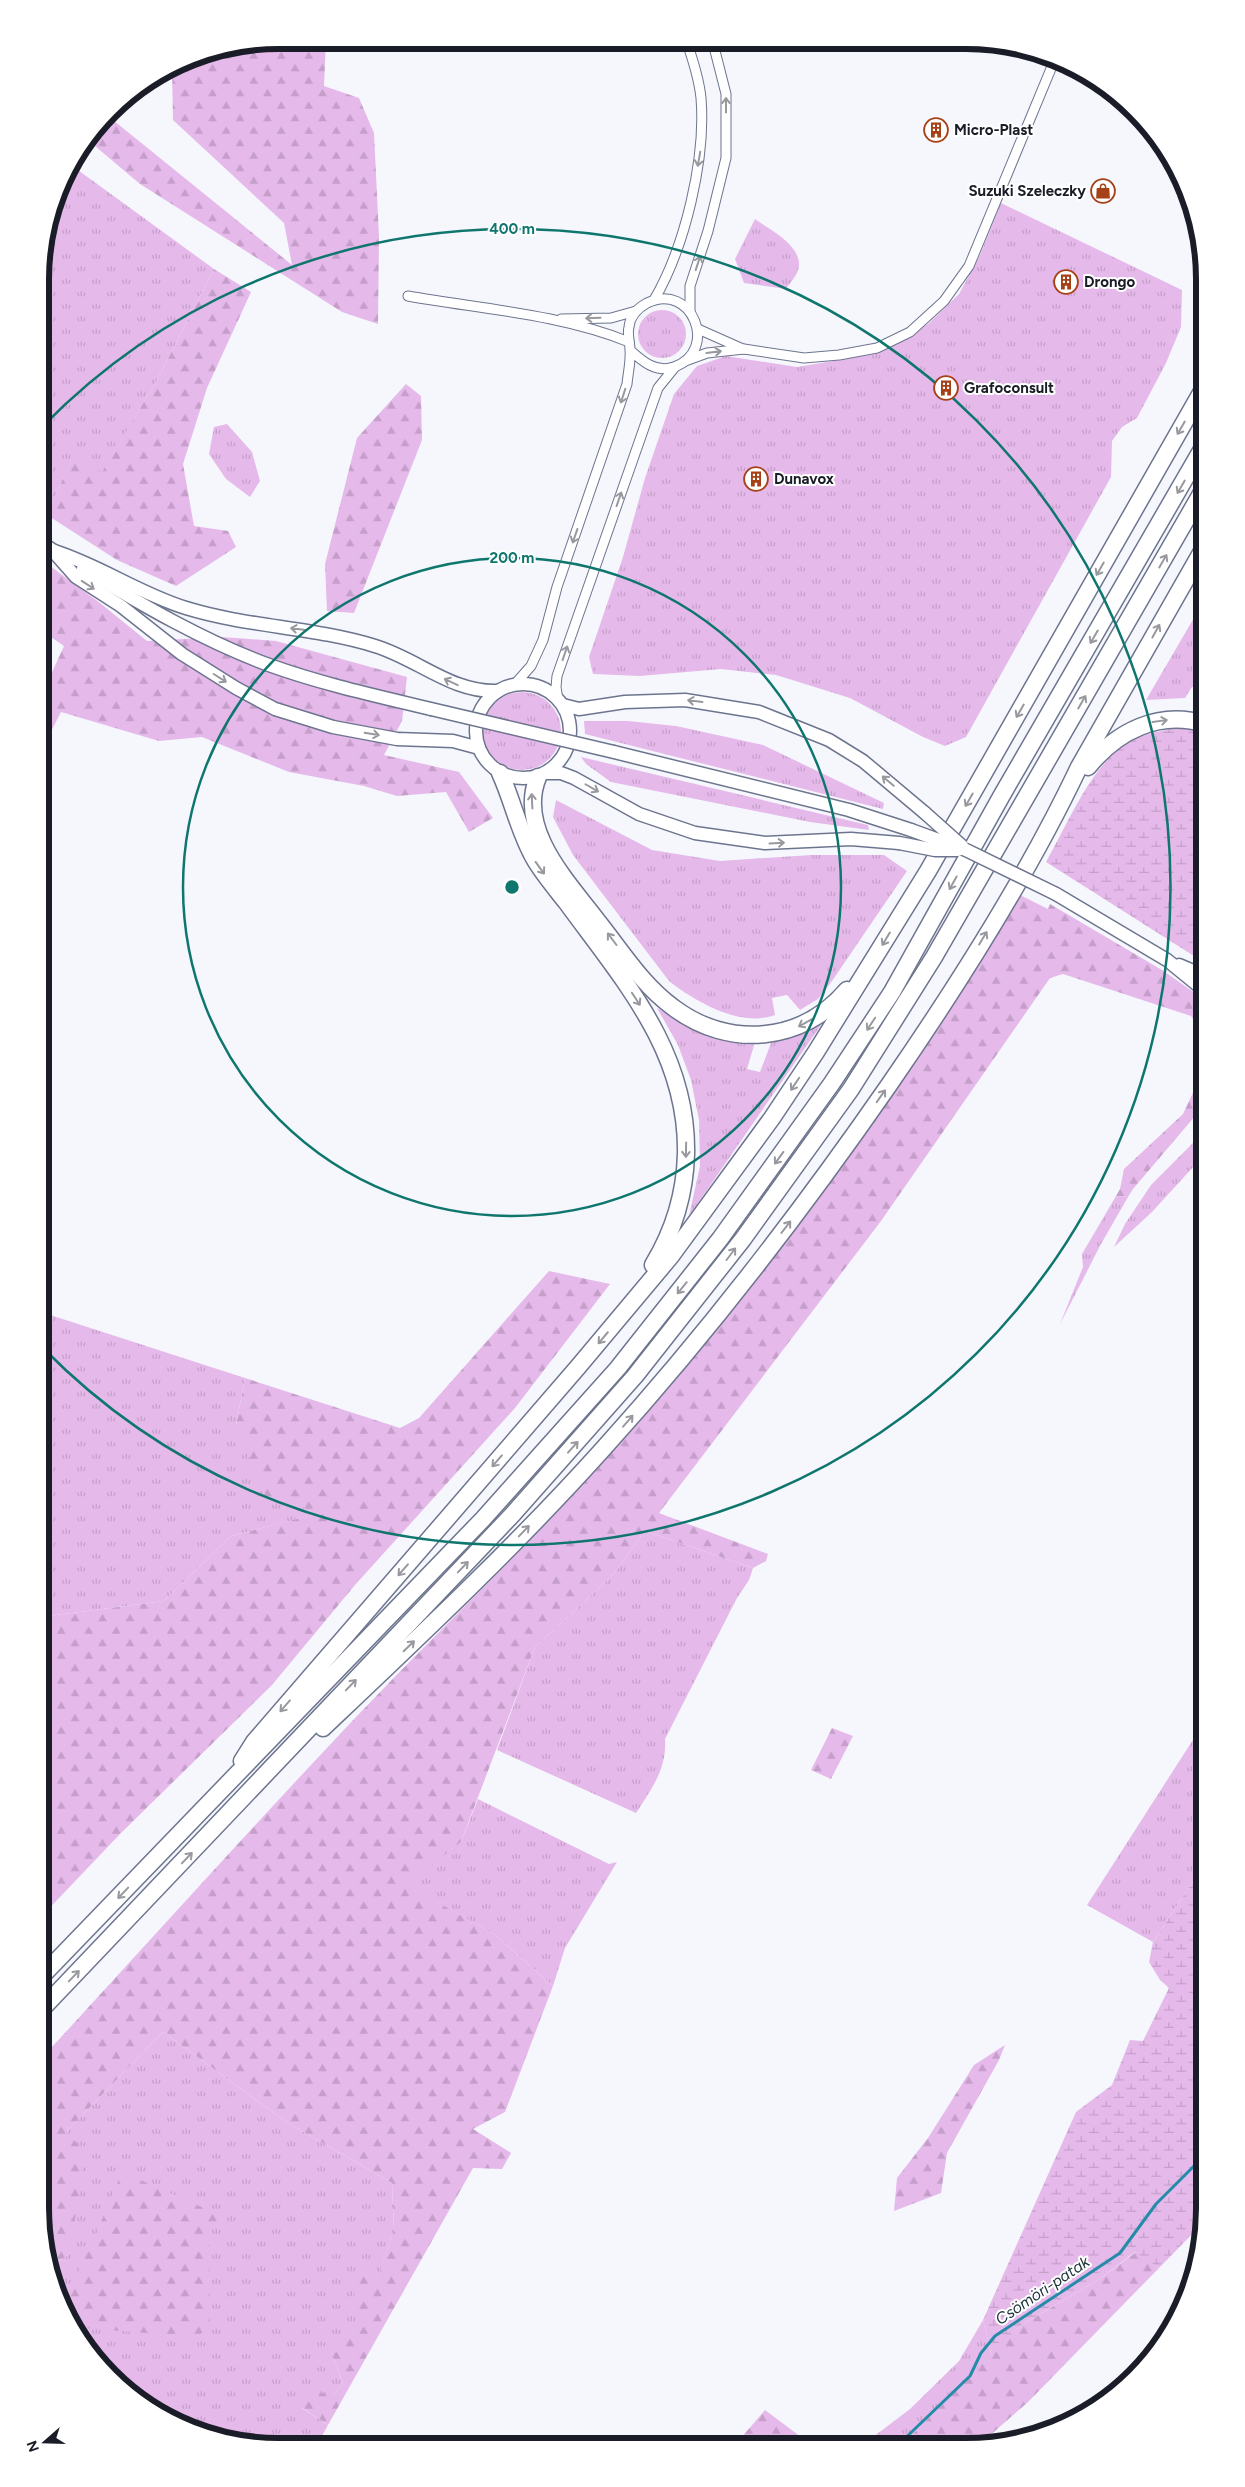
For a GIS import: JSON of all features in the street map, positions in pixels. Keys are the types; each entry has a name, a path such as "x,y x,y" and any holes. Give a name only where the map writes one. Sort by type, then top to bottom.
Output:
{"highway":[{"path":"218,1796 254,1742 634,1300 702,1215 772,1118 868,969 928,871 1196,402"},
{"path":"49,1969 417,1590 538,1459 618,1368 726,1232 827,1091 892,992 1002,795 1196,460"},
{"path":"49,2002 475,1554 590,1429 712,1279 784,1184 851,1089 934,957 1196,504"},
{"path":"280,1758 319,1732 493,1564 601,1451 702,1334 822,1180 914,1049 992,923 1196,562"},
{"path":"1065,796 1102,750 1132,729 1150,722 1171,719 1196,723"},
{"path":"500,773 535,860 629,988 650,1021 670,1059 678,1084 686,1133 686,1172 682,1192 674,1221 662,1249 634,1300"},
{"path":"543,775 532,791 532,805 538,833 550,855 644,980 673,1008 715,1030 753,1036 789,1031 823,1014 868,969"}],"main road":[{"path":"49,548 168,618 267,664 330,685 849,810 966,850 1056,894 1167,960 1196,972"},
{"path":"53,551 85,561 134,588 185,608 244,623 314,631 375,646 468,689 498,691"},
{"path":"53,551 76,577 121,606 182,654 236,688 275,709 333,727 397,739 453,741 479,748"},
{"path":"515,684 539,686 561,702 579,709 625,702 685,700 759,712 829,740 863,760 966,850 935,850 899,843 851,839 765,843 703,835 662,824 639,814 574,778 561,773 518,779 500,773 487,762 479,748 476,730 477,721 484,704 498,691 515,684"},
{"path":"543,775 561,760 569,742 571,730 561,702"},
{"path":"1167,960 1196,984"}],"street":[{"path":"654,300 666,278 681,233 701,155 701,97 689,49"},
{"path":"686,361 697,342 698,328 690,311 690,286 708,231 726,158 726,94 715,49"},
{"path":"561,702 556,687 557,676 658,388 675,367 708,353 744,349 804,358 839,355 877,348 910,332 944,301 969,266 1052,65"},
{"path":"408,296 548,320 607,333 630,346 645,364 654,368 675,367"},
{"path":"548,320 611,318 636,311 654,300 667,299 676,301 690,311"},
{"path":"515,684 531,666 543,640 557,587 627,384 630,346 629,327 636,311"},
{"path":"698,328 744,349"}],"green space":[{"path":"263,49 326,49 324,86 359,98 374,133 379,237 378,324 342,312 140,184 92,144 113,120 292,265 284,223 173,120 172,74 177,72 204,61 233,53"},
{"path":"76,169 214,269 157,380 102,473 73,457 49,511 49,263 53,233 61,204"},
{"path":"1001,203 1182,290 1181,327 1166,363 1137,418 1122,427 1112,441 1111,477 966,737 945,746 923,737 850,698 776,675 721,669 640,676 593,674 589,657 623,557 645,478 674,394 697,366 726,356 797,367 875,354 928,324 959,294 980,255"},
{"path":"755,219 786,241 797,256 799,264 797,273 786,289 744,283 735,259"},
{"path":"214,269 251,292 207,388 183,464 194,526 228,531 236,547 176,586 117,560 49,516 49,510 73,456 102,472 157,380"},
{"path":"657,310 667,310 679,317 686,329 686,339 679,351 667,358 657,358 649,354 642,347 638,339 638,329 642,321 649,314"},
{"path":"406,384 421,396 422,440 354,613 327,611 325,564 357,438"},
{"path":"227,424 252,452 260,481 250,497 226,479 209,454 214,427"},
{"path":"49,565 147,641 222,637 276,641 407,677 402,721 384,755 459,772 493,818 469,832 446,792 397,796 364,786 289,772 202,737 159,741 61,712 49,735 49,679 64,646 49,636"},
{"path":"1196,614 1196,688 1192,687 1185,698 1146,700"},
{"path":"522,692 537,695 550,703 558,716 561,731 558,746 550,759 537,767 522,770 507,767 494,759 486,746 483,731 486,716 494,703 507,695"},
{"path":"584,721 628,721 676,726 763,745 884,803 883,809 585,734"},
{"path":"1175,728 1196,731 1196,957 1046,862 1079,800 1098,771 1121,747 1147,734"},
{"path":"581,757 868,825 869,830 810,822 611,782 586,764"},
{"path":"556,800 652,850 720,861 811,855 884,855 907,871 818,999 800,1010 787,995 772,998 775,1015 762,1018 748,1018 719,1011 692,997 669,981 573,855 553,817"},
{"path":"1018,894 1048,909 1050,904 1162,970 1196,994 1196,1023 1191,1016 1063,974 1050,978 881,1221 659,1513 768,1554 766,1561 753,1568 645,1531 612,1576 535,1647 461,1842 407,1885 494,1934 553,1986 505,2112 473,2129 511,2153 502,2169 473,2168 328,2425 301,2407 314,2391 333,2395 343,2384 331,2351 337,2336 367,2325 350,2305 362,2274 376,2283 394,2229 392,2183 288,2123 163,2032 66,2132 81,2147 82,2183 68,2255 56,2263 49,2224 49,2050 317,1759 547,1523 665,1392 721,1325 827,1186 878,1115 973,969"},
{"path":"657,1008 698,1031 755,1042 747,1069 760,1072 771,1043 821,1025 689,1216 700,1166 699,1120 691,1080 678,1045"},
{"path":"1196,1086 1196,1115 1128,1197 1116,1196 1120,1189 1124,1169 1183,1114"},
{"path":"1196,1140 1196,1164 1152,1212 1114,1247 1125,1224 1151,1185"},
{"path":"1116,1196 1128,1197 1101,1244 1060,1324 1083,1267 1082,1254"},
{"path":"549,1271 610,1284 515,1408 355,1585 272,1685 121,1833 49,1909 49,1616 164,1601 231,1536 320,1513 264,1495 236,1425 245,1378 400,1428 419,1418"},
{"path":"49,1315 245,1378 236,1425 321,1513 231,1536 164,1601 49,1616"},
{"path":"645,1531 753,1568 749,1580 737,1598 665,1739 664,1760 661,1769 653,1787 636,1813 497,1750 535,1647 612,1576"},
{"path":"832,1728 853,1736 831,1779 811,1770"},
{"path":"1196,1735 1196,1877 1153,1942 1087,1905"},
{"path":"478,1799 609,1864 617,1862 565,1948 553,1986 494,1934 406,1885 461,1842"},
{"path":"1196,1877 1195,2231 1159,2268 1135,2252 1101,2278 1020,2326 992,2356 983,2320 1076,2112 1112,2085 1130,2040 1143,2041 1169,1988 1160,1980 1149,1962 1153,1942"},
{"path":"163,2032 288,2123 392,2183 394,2229 376,2284 363,2275 367,2326 331,2351 343,2384 333,2395 302,2408 328,2425 321,2438 263,2438 233,2434 190,2421 163,2408 139,2391 116,2371 96,2348 79,2324 72,2310 56,2263 68,2255 66,2132"},
{"path":"1005,2045 999,2060 947,2153 941,2193 894,2211 897,2178 928,2138 974,2065"},
{"path":"122,2172 222,2216 209,2233 210,2328 195,2337 81,2328 65,2295 93,2241"},
{"path":"1136,2252 1159,2268 1028,2402 988,2437 909,2438 1020,2326 1101,2278"},
{"path":"983,2320 992,2356 909,2438 872,2438 910,2409 959,2361"},
{"path":"765,2410 801,2437 800,2438 741,2438"}],"waterway":[{"name":"Csömöri-patak","path":"905,2438 970,2376 981,2353 995,2336 1120,2253 1156,2204 1196,2164"}],"place":[{"name":"Micro-Plast","path":"936,130"},
{"name":"Suzuki Szeleczky","path":"1103,191"},
{"name":"Drongo","path":"1066,282"},
{"name":"Grafoconsult","path":"946,388"},
{"name":"Dunavox","path":"756,479"}]}
